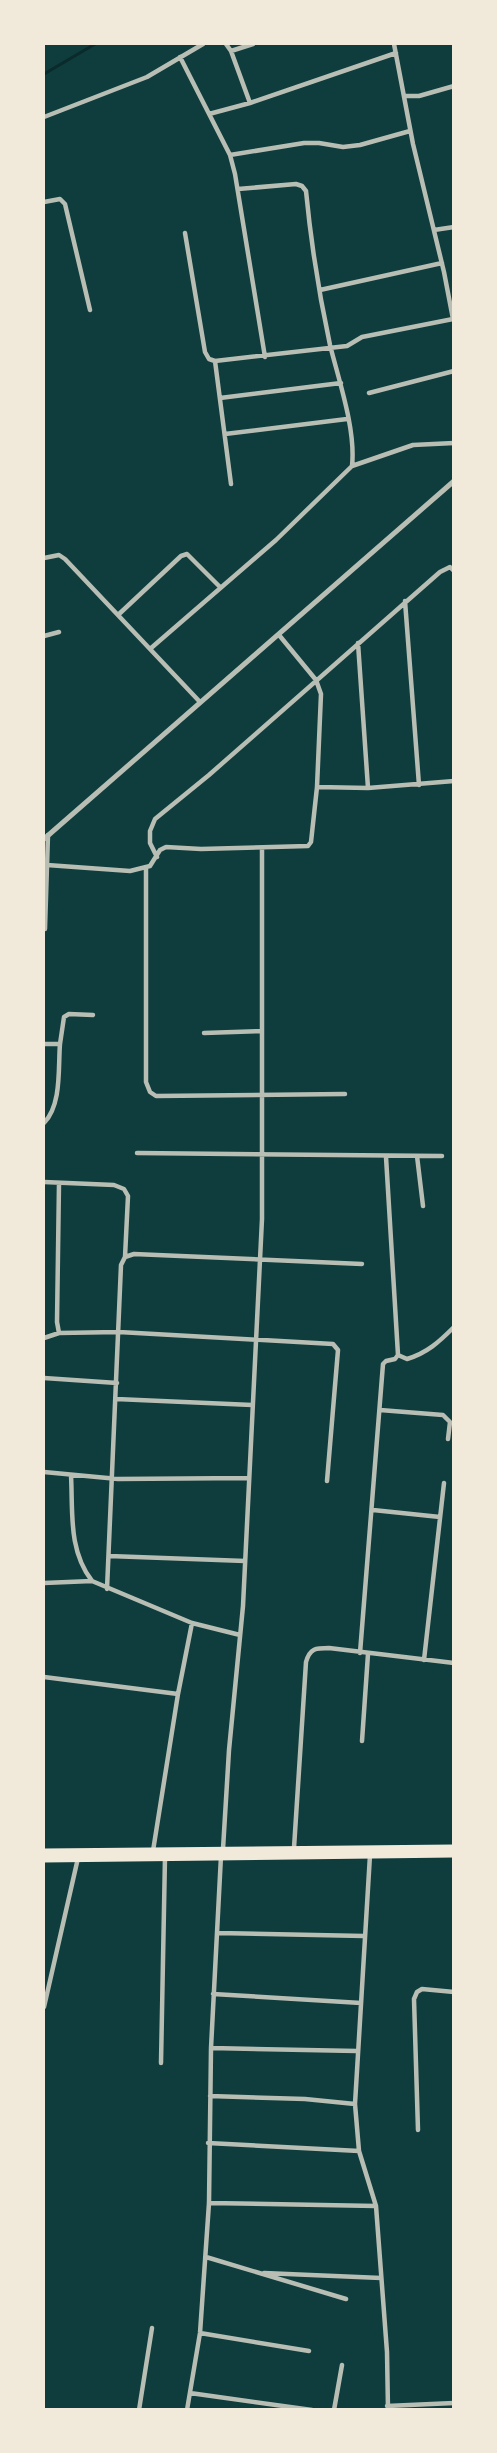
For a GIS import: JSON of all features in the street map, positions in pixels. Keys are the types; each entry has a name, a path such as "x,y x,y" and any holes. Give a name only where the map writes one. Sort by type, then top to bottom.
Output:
{"main road":[{"path":"44,1859 165,1857 294,1848 370,1851"},
{"path":"44,1852 407,1851 453,1848"},
{"path":"407,1851 453,1854"}],"street":[{"path":"44,117 147,77 203,44"},
{"path":"226,44 231,51 250,103"},
{"path":"231,51 253,44"},
{"path":"185,234 205,352 209,359 215,361 347,346 362,337 453,320 442,263 410,131 394,44"},
{"path":"209,114 250,103 396,53"},
{"path":"180,57 230,155 238,189 265,357"},
{"path":"405,96 419,96 453,86"},
{"path":"230,155 304,143 343,147 360,145 410,131"},
{"path":"238,189 296,184 302,186 306,191 312,249 331,348 341,383 353,456 352,466"},
{"path":"44,202 60,199 65,204 90,310"},
{"path":"434,230 453,227"},
{"path":"320,290 442,263"},
{"path":"215,361 231,484"},
{"path":"369,393 453,371"},
{"path":"220,398 341,383"},
{"path":"225,434 347,419"},
{"path":"150,649 276,540 352,466 413,445 453,443"},
{"path":"45,928 46,837 453,481"},
{"path":"118,615 181,556 187,554 220,587"},
{"path":"44,558 59,555 65,559 200,702"},
{"path":"157,858 150,843 150,831 155,819 209,775 405,602 446,568 450,567 453,571"},
{"path":"405,602 419,785"},
{"path":"44,636 59,632"},
{"path":"47,865 130,871 146,868 154,863 160,850 166,847 308,846 311,842 317,787 321,694 316,680 279,635"},
{"path":"358,643 368,788"},
{"path":"317,787 368,788 453,781"},
{"path":"188,2409 200,2332 206,2258 213,1994 229,1750 240,1635 260,1260 262,848"},
{"path":"146,868 146,1082 150,1092 156,1096 345,1094"},
{"path":"44,1123 55,1099 64,1017 69,1014 93,1015"},
{"path":"204,1033 262,1031"},
{"path":"44,1044 60,1044"},
{"path":"136,1153 442,1156"},
{"path":"360,1653 383,1364 395,1359 398,1355 386,1156"},
{"path":"417,1156 423,1206"},
{"path":"44,1182 114,1185 124,1189 128,1196 125,1257 121,1265 107,1589"},
{"path":"59,1183 57,1322 59,1333"},
{"path":"125,1257 134,1254 362,1264"},
{"path":"398,1355 407,1359 424,1353 435,1346 453,1328"},
{"path":"44,1338 59,1333 119,1332 333,1344 338,1350 327,1481"},
{"path":"44,1377 117,1383"},
{"path":"116,1399 252,1405"},
{"path":"380,1410 443,1415 450,1422 448,1439"},
{"path":"44,1472 113,1478 248,1478"},
{"path":"71,1474 75,1548 83,1570 92,1581 192,1623 240,1635"},
{"path":"424,1660 444,1483"},
{"path":"373,1510 440,1517"},
{"path":"109,1556 244,1561"},
{"path":"44,1583 92,1581"},
{"path":"153,1851 177,1694 192,1623"},
{"path":"294,1848 308,1653 315,1648 453,1664"},
{"path":"362,1741 369,1654"},
{"path":"44,1677 177,1694"},
{"path":"370,1851 355,2104 359,2151 376,2206 387,2352 387,2408 453,2403"},
{"path":"160,2063 165,1857"},
{"path":"44,2007 78,1858"},
{"path":"218,1933 364,1936"},
{"path":"418,2130 414,1999 417,1992 422,1989 453,1992"},
{"path":"213,1994 361,2003"},
{"path":"211,2048 357,2050"},
{"path":"210,2096 305,2099 355,2104"},
{"path":"208,2143 359,2151"},
{"path":"209,2203 376,2206"},
{"path":"206,2258 346,2299"},
{"path":"255,2273 381,2278"},
{"path":"139,2409 152,2328"},
{"path":"200,2332 309,2351"},
{"path":"334,2409 342,2365"},
{"path":"190,2393 312,2409"}],"waterway":[{"path":"44,74 95,44"}]}
